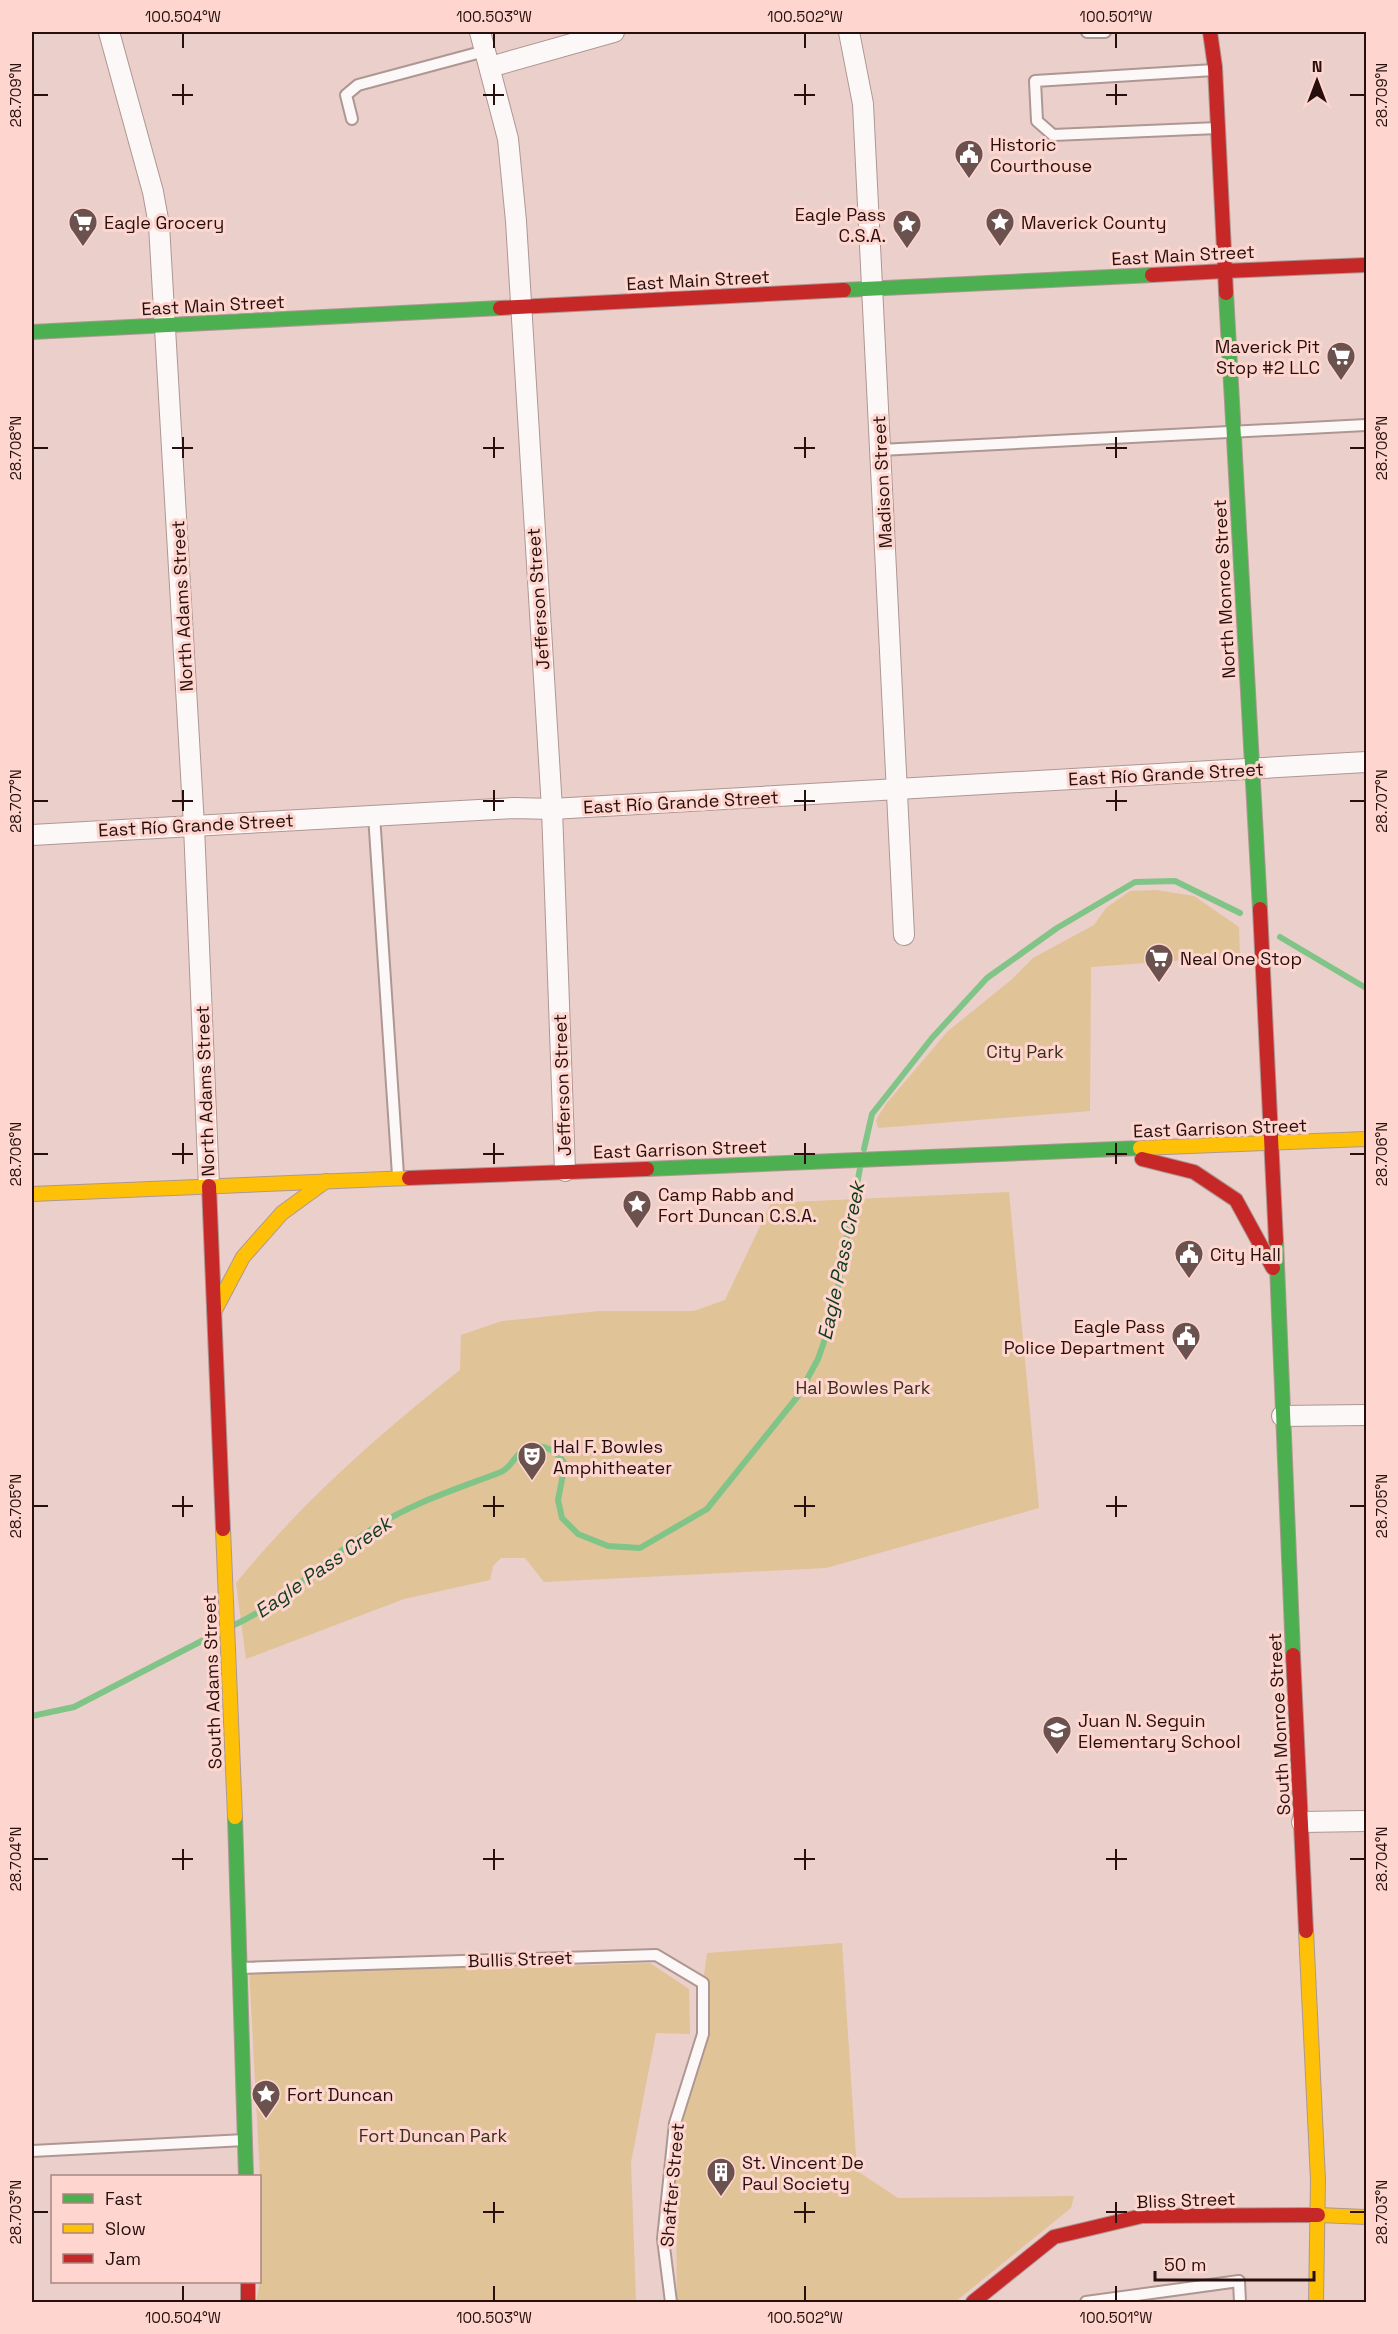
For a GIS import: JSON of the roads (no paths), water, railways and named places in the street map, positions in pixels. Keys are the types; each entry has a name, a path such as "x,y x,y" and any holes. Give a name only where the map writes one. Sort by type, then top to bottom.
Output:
{"main road":[{"name":"North Monroe Street","path":"1210,32 1215,70 1273,1144"},
{"name":"East Main Street","path":"32,332 1366,265"},
{"name":"East Garrison Street","path":"32,1194 1366,1139"},
{"name":"South Monroe Street","path":"1273,1144 1282,1416 1318,2216 1316,2302"},
{"path":"1109,1151 1194,1172 1236,1200 1277,1274"},
{"path":"214,1312 243,1257 282,1213 326,1181"},
{"name":"South Adams Street","path":"209,1186 241,1968 246,2175"},
{"name":"Bliss Street","path":"973,2302 1054,2237 1142,2216 1366,2217"},
{"path":"248,2283 248,2302"}],"street":[{"name":"North Adams Street","path":"109,32 153,192 159,225 194,826 209,1186"},
{"name":"Jefferson Street","path":"480,32 508,139 516,222 519,307 552,809 565,1171"},
{"path":"488,59 614,32"},
{"name":"Madison Street","path":"849,32 863,104 899,790 904,935"},
{"name":"East Río Grande Street","path":"32,835 374,815 514,808 552,809 1366,762"},
{"path":"1282,1416 1366,1415"},
{"path":"1302,1822 1366,1821"}],"lane":[{"path":"1087,32 1105,32"},
{"path":"352,120 346,96 358,85 488,59"},
{"path":"1215,70 1035,81 1037,121 1053,135 1218,128"},
{"path":"880,450 1366,425"},
{"path":"374,815 398,1178"},
{"name":"Bullis Street","path":"241,1968 656,1955 704,1983 702,2034 691,2070"},
{"name":"Shafter Street","path":"671,2302 663,2239 675,2123 691,2070"},
{"path":"32,2151 245,2140"},
{"path":"1086,2302 1239,2281 1240,2302"}],"waterway":[{"name":"Eagle Pass Creek","path":"864,1149 872,1114 932,1038 987,978 1057,928 1135,882 1175,881 1240,913"},
{"name":"Eagle Pass Creek","path":"1280,937 1366,988"},
{"name":"Eagle Pass Creek","path":"234,1625 270,1605 355,1541 387,1520 435,1497 501,1472 520,1453 533,1447 551,1450 565,1464 558,1500 562,1518 578,1534 608,1546 640,1548 707,1509 798,1396 818,1359 832,1319 860,1168"},
{"name":"Eagle Pass Creek","path":"32,1716 74,1707 219,1632"}],"place":[{"name":"Historic Courthouse","path":"969,180"},
{"name":"Eagle Grocery","path":"83,248"},
{"name":"Maverick County","path":"1000,248"},
{"name":"Eagle Pass C.S.A.","path":"907,250"},
{"name":"Maverick Pit Stop #2 LLC","path":"1341,382"},
{"name":"Neal One Stop","path":"1159,984"},
{"name":"Camp Rabb and Fort Duncan C.S.A.","path":"637,1230"},
{"name":"City Hall","path":"1189,1280"},
{"name":"Eagle Pass Police Department","path":"1186,1362"},
{"name":"Hal F. Bowles Amphitheater","path":"532,1482"},
{"name":"Juan N. Seguin Elementary School","path":"1057,1756"},
{"name":"Fort Duncan","path":"266,2120"},
{"name":"St. Vincent De Paul Society","path":"721,2198"}],"park label":[{"name":"City Park","path":"1025,1051"},
{"name":"Hal Bowles Park","path":"863,1387"},
{"name":"Fort Duncan Park","path":"433,2135"}]}
